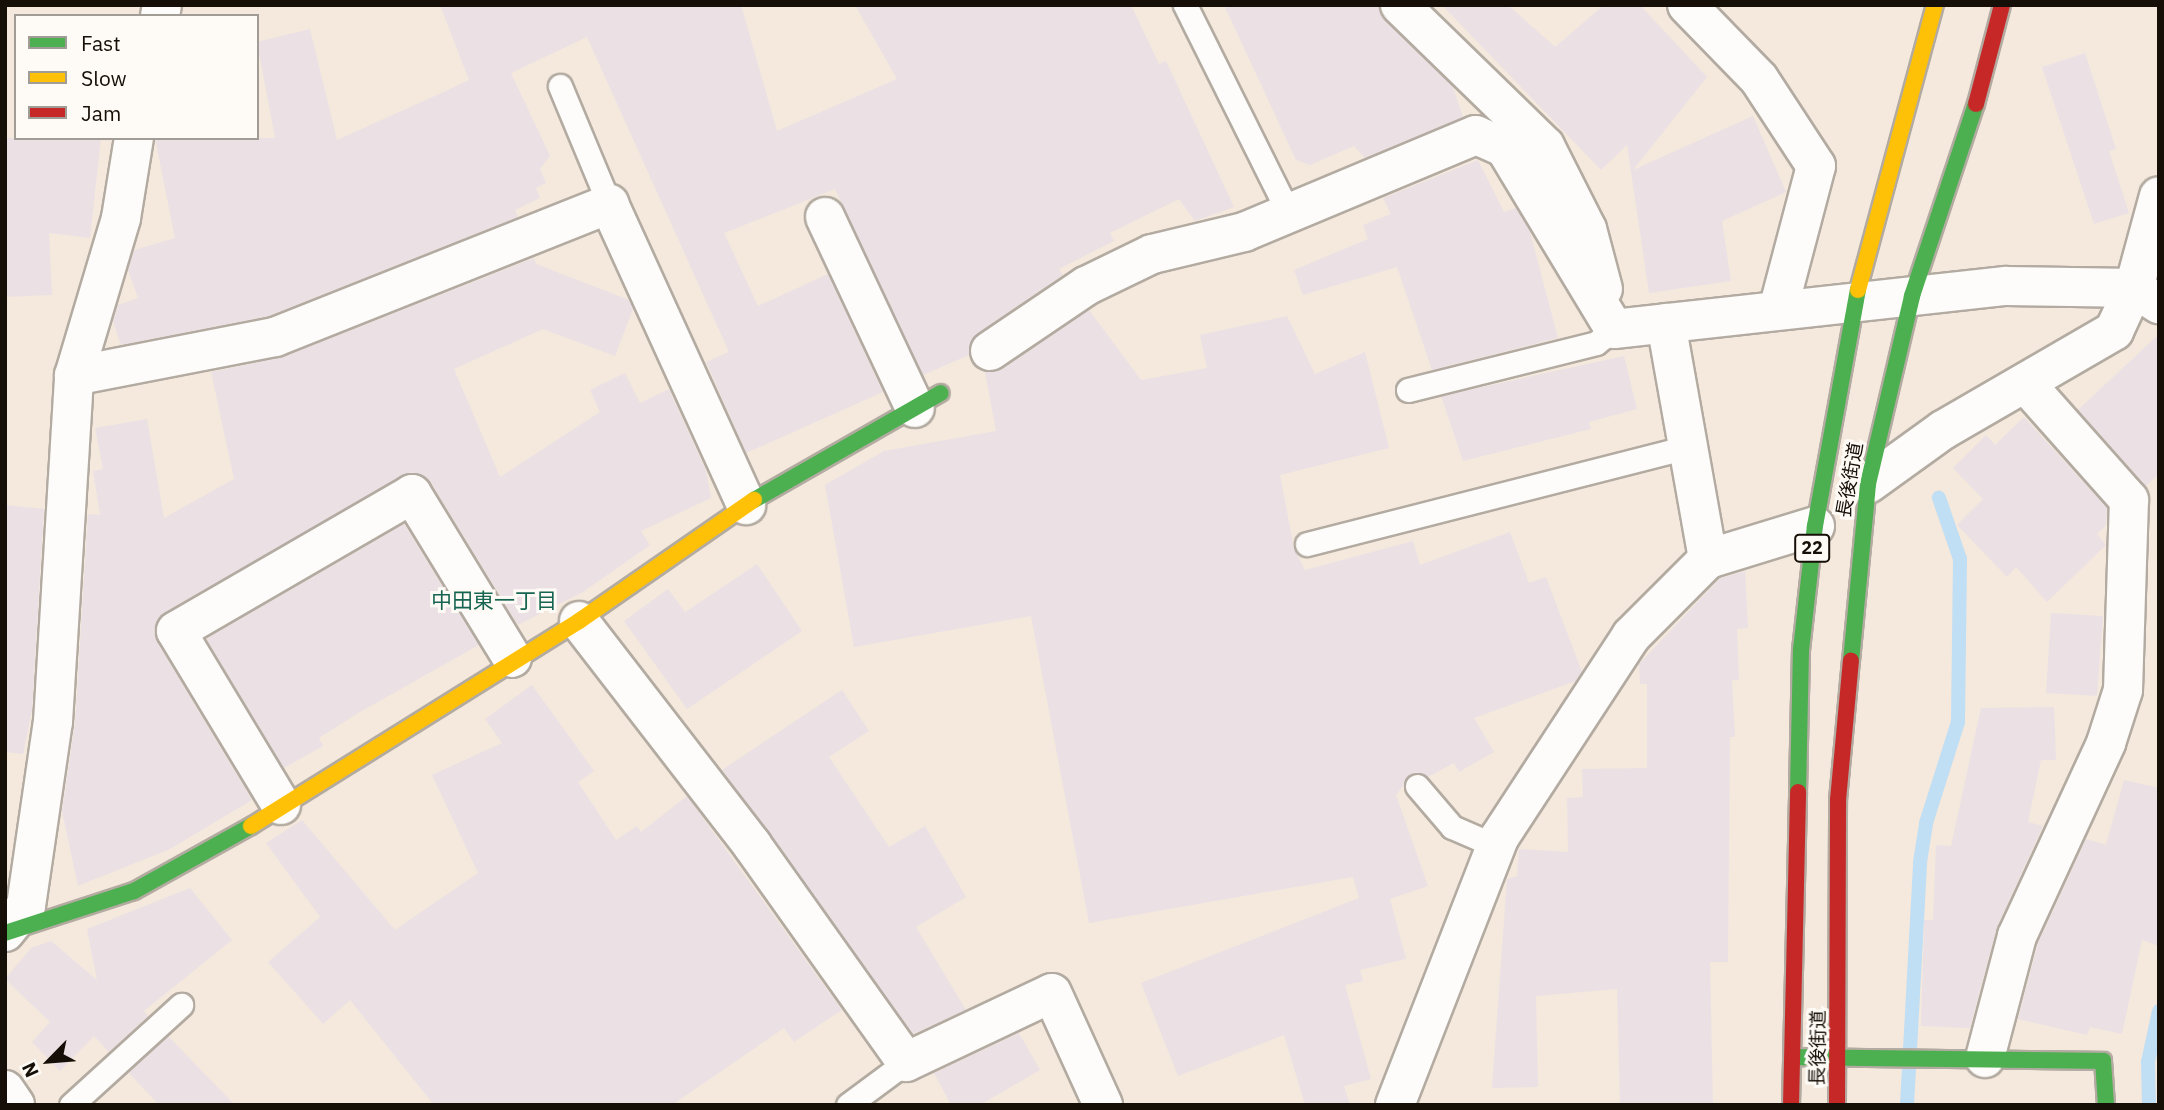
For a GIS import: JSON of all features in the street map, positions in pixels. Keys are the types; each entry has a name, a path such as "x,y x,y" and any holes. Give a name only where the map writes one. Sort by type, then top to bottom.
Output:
{"main road":[{"name":"長後街道","path":"1791,1105 1801,650 1815,526 1854,303 1935,5"},
{"name":"長後街道","path":"1838,1105 1838,800 1868,484 1912,296 1957,174 2002,5"},
{"path":"5,933 134,891 196,861 512,657 579,621 746,505 928,401"},
{"path":"1794,1057 1840,1055 2103,1060 2106,1105"}],"street":[{"path":"1400,5 1545,146 1587,229 1614,328"},
{"path":"1686,5 1759,79 1816,166 1778,310"},
{"path":"989,351 1086,286 1152,254 1244,232 1476,135 1505,148 1614,328"},
{"path":"5,933 26,906 53,722 74,376 121,218 134,140"},
{"path":"1868,484 1943,429 2026,384 2114,331 2146,296 2159,196"},
{"path":"74,376 275,337 609,204 746,505"},
{"path":"825,217 928,401"},
{"path":"1614,328 2006,286 2146,296"},
{"path":"1666,323 1708,559"},
{"path":"1985,1058 2017,936 2106,743 2123,690 2129,500 2026,384"},
{"path":"281,804 176,631 412,494 512,657"},
{"path":"1395,1105 1496,846 1631,636 1708,559 1815,526"},
{"path":"579,621 752,845 906,1062 1052,993 1103,1105"},
{"path":"5,1090 15,1105"}],"lane":[{"path":"1185,5 1289,214"},
{"path":"560,86 609,204"},
{"path":"1408,390 1597,343 1614,328"},
{"path":"1307,544 1688,447"},
{"path":"1417,786 1452,827 1496,846"},
{"path":"71,1105 181,1005"},
{"path":"848,1105 906,1062"}],"building":[{"path":"440,5 741,5 777,131 897,79 855,5 1131,5 1159,64 1166,61 1234,207 1195,221 1179,199 1110,233 1114,241 1059,269 1063,275 978,333 969,355 923,375 835,189 724,233 758,306 828,274 883,392 746,453 706,362 729,352 587,37 511,73 550,156 540,169 546,183 536,188 540,198 515,210 518,217 269,316 121,345 113,321 118,305 138,298 128,270 134,250 175,238 155,140 275,138 259,42 310,29 337,140 469,80"},
{"path":"1224,5 1379,5 1385,21 1453,87 1463,117 1365,158 1354,146 1310,165 1296,160"},
{"path":"1442,5 1508,5 1555,47 1604,5 1640,5 1707,77 1633,170 1753,116 1786,192 1722,221 1731,281 1649,293 1627,145 1601,170"},
{"path":"2085,53 2116,149 2109,151 2129,213 2094,224 2042,67"},
{"path":"5,138 101,140 90,238 49,233 52,295 5,297"},
{"path":"1478,160 1504,212 1516,208 1530,232 1558,338 1432,370 1397,267 1303,295 1294,270 1368,239 1363,225 1391,214 1383,198"},
{"path":"534,258 536,264 629,300 633,309 615,356 543,329 454,369 500,477 600,412 590,390 625,373 640,403 669,389 706,471 711,498 641,531 650,545 583,592 518,625 431,483 411,472 165,612 154,631 157,642 252,800 170,849 78,886 62,811 75,723 88,514 100,515 93,471 103,469 95,428 147,419 164,518 234,479 211,372 283,357"},
{"path":"1089,310 1141,380 1207,368 1200,335 1287,316 1315,374 1365,352 1389,448 1280,475 1294,548 1305,570 1413,541 1420,565 1510,532 1529,583 1546,577 1582,672 1576,681 1474,718 1494,752 1459,772 1454,763 1428,777 1414,772 1396,795 1428,886 1390,899 1406,959 1360,970 1363,981 1345,985 1371,1079 1344,1086 1350,1105 1305,1105 1284,1035 1178,1076 1141,983 1359,898 1353,877 1089,923 1031,616 854,647 825,485 884,451 996,431 985,372 1002,369"},
{"path":"2159,334 2159,474 2146,486 2078,410"},
{"path":"1624,356 1637,409 1589,422 1591,429 1463,461 1441,396"},
{"path":"2024,417 2107,508 2106,525 2097,534 2106,545 2047,602 2016,567 2007,577 1957,525 1983,499 1953,468 1986,435 1995,445"},
{"path":"5,505 44,509 32,710 23,754 5,752"},
{"path":"404,524 479,645 358,713 319,738 323,746 284,768 206,639"},
{"path":"757,564 802,631 687,709 624,621 668,589 685,612"},
{"path":"1745,571 1748,628 1737,629 1739,680 1732,680 1735,737 1730,737 1728,962 1710,962 1713,1105 1620,1105 1617,989 1536,996 1538,1087 1492,1088 1507,879 1517,876 1519,849 1568,852 1567,798 1583,797 1582,769 1647,768 1647,684 1640,684 1639,664 1720,578"},
{"path":"2051,613 2103,616 2097,696 2046,693"},
{"path":"532,685 594,771 578,782 616,840 637,826 641,832 687,796 842,1010 794,1042 784,1028 672,1105 434,1105 350,1000 323,1024 268,962 320,917 266,843 302,820 395,930 478,873 432,775 502,743 485,719"},
{"path":"842,690 869,731 829,757 889,847 925,826 966,897 916,927 966,1010 913,1034 722,770"},
{"path":"2054,707 2056,760 2041,760 2028,822 2043,826 1997,927 1970,1028 1921,1026 1924,920 1933,920 1936,845 1951,846 1981,708"},
{"path":"2124,780 2159,788 2159,946 2142,940 2122,1034 2090,1027 2087,1035 2018,1019 2038,943 2086,839 2106,845"},
{"path":"190,888 232,940 144,1011 148,1016 109,1052 94,1036 60,1071 32,1042 50,1022 5,979 31,948 51,941 97,980 87,929"},
{"path":"1019,1033 1040,1070 980,1105 951,1105 934,1073"},
{"path":"168,1036 235,1105 159,1105 128,1072"}],"waterway":[{"path":"1907,1105 1920,862 1926,823 1958,722 1960,559 1939,498"},
{"path":"2149,1105 2148,1062 2159,1011"}],"traffic: fast":[{"path":"1851,661 1868,484 1912,296 1976,104"},
{"path":"1798,792 1801,650 1815,526 1858,290"},
{"path":"754,500 941,393"},
{"path":"5,933 134,891 251,826"},
{"path":"1793,1057 2103,1061 2106,1105"}],"traffic: slow":[{"path":"1858,290 1935,5"},
{"path":"251,826 579,621 754,500"}],"traffic: jam":[{"path":"1976,104 2002,5"},
{"path":"1837,1105 1838,800 1851,661"},
{"path":"1791,1105 1798,792"}],"district":[{"name":"中田東一丁目","path":"494,600"}]}
